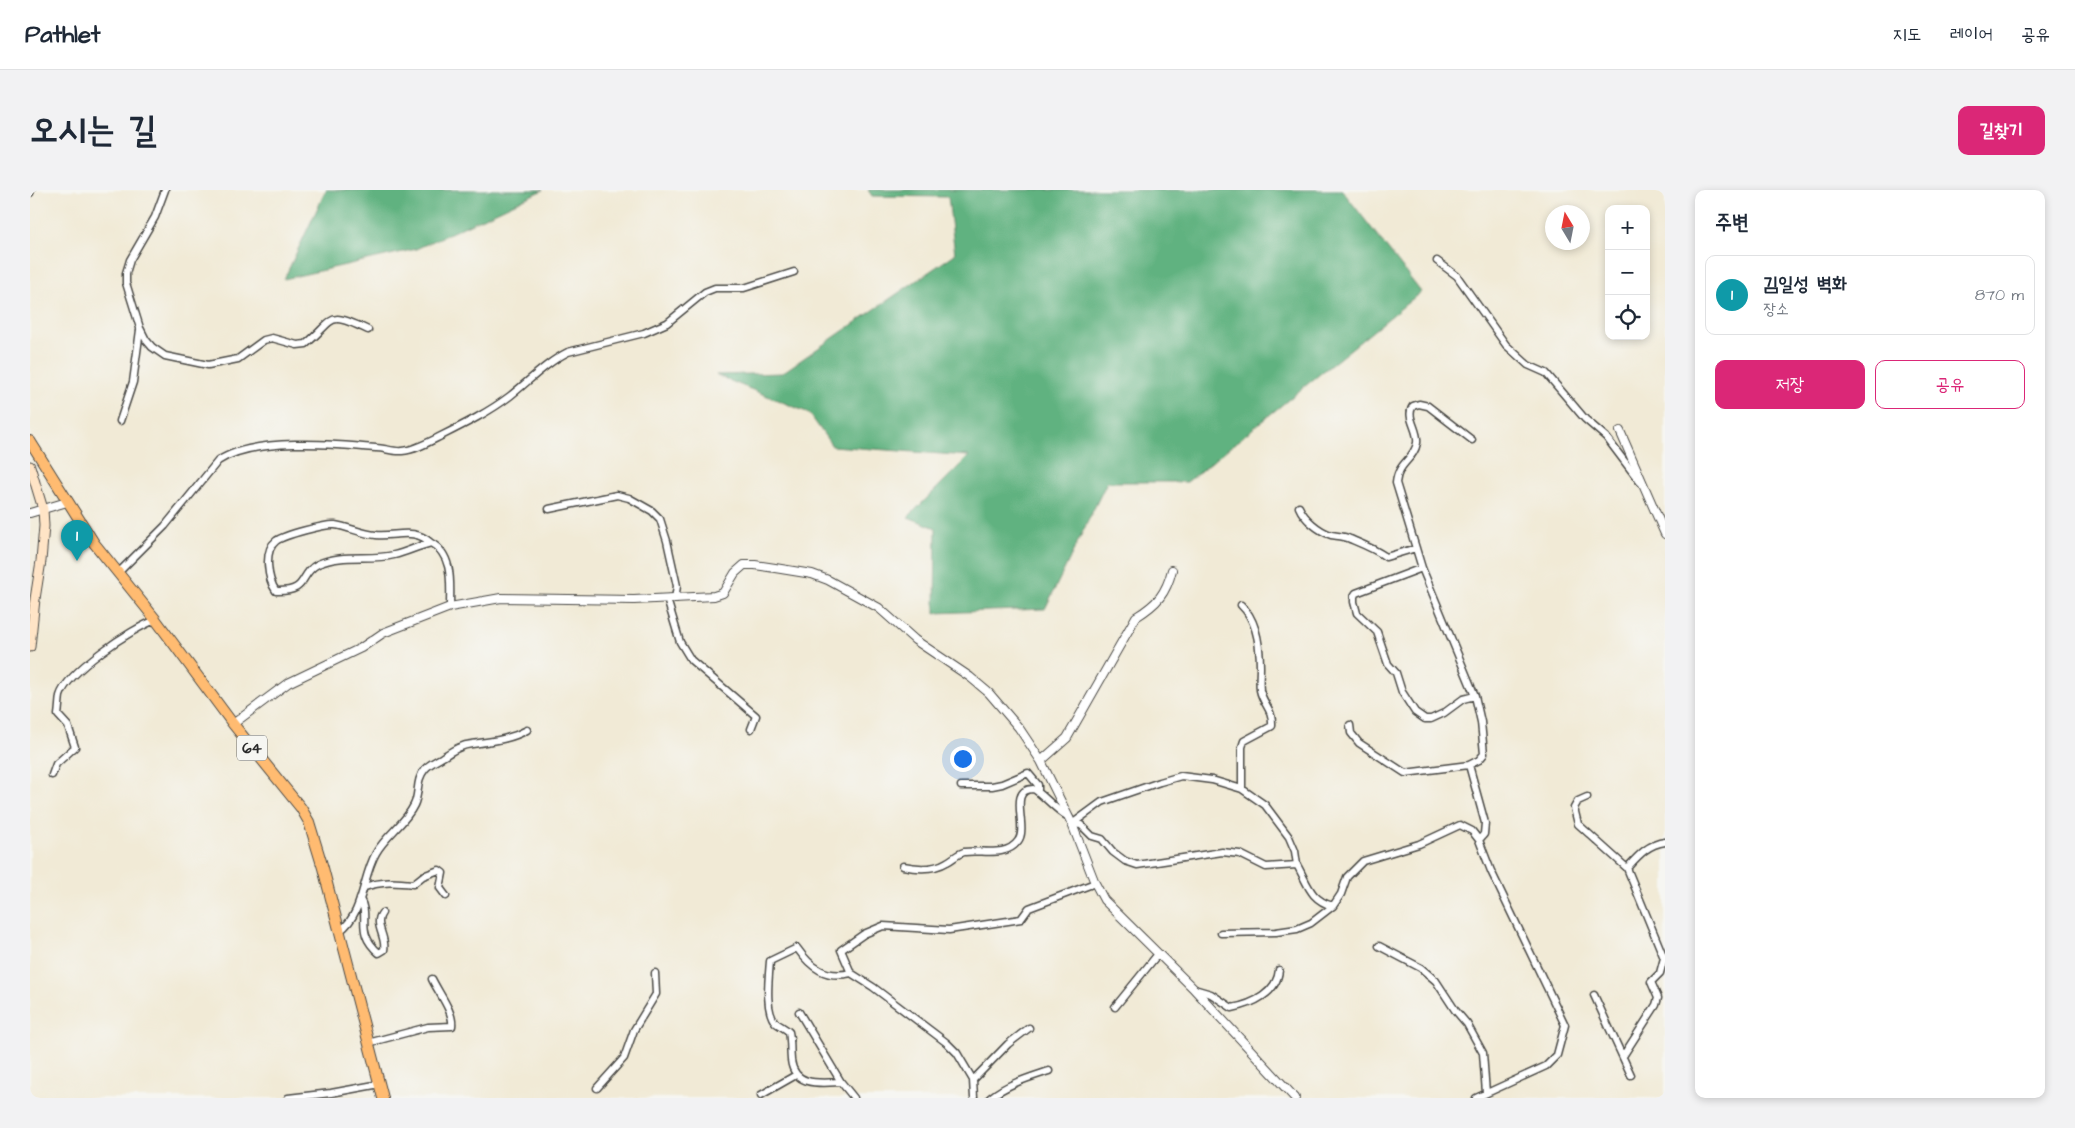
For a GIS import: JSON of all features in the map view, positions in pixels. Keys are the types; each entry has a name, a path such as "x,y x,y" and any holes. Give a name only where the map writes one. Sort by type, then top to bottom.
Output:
{"main road":[{"name":"64","path":"30,441 94,543 301,808 309,822 324,868 368,1043 384,1098"},
{"path":"30,466 43,509 42,561 35,599 30,647"}],"street":[{"path":"165,190 155,217 130,260 126,273 126,283 140,328 152,347 165,356 208,366 238,359 264,340 272,338 297,345 306,344 322,327 330,321 338,319 348,320 368,330"},
{"path":"1437,261 1457,276 1506,345 1528,365 1546,373 1585,418 1606,437 1645,489"},
{"path":"118,573 165,526 218,461 229,454 254,448 307,444 402,451 418,447 477,419 509,397 558,357 568,352 644,333 667,323 705,292 715,288 744,288 794,272"},
{"path":"120,421 134,382 140,328"},
{"path":"1350,725 1351,733 1359,743 1405,773 1470,765 1479,760 1484,754 1481,722 1475,696 1422,568 1396,484 1397,473 1413,452 1418,440 1411,416 1411,409 1414,406 1419,404 1428,406 1472,440"},
{"path":"1620,431 1665,534"},
{"path":"549,509 617,495 629,498 652,511 660,519 673,562 677,586 671,599 680,642 691,660 756,716 751,729"},
{"path":"31,513 67,502"},
{"path":"1299,507 1311,522 1328,534 1350,538 1377,550 1386,557 1416,548"},
{"path":"431,543 394,555 351,558 317,565 310,571 302,584 292,590 276,591 271,584 269,554 276,541 319,526 334,525 377,535 404,532 425,538 438,547 448,563 450,607"},
{"path":"234,724 295,679 361,648 383,633 450,607 501,598 671,599 714,596 723,593 735,573 744,565 754,564 812,574 828,580 879,608 915,640 970,677 989,693 1019,728 1041,761 1070,820 1095,883 1104,900 1194,989 1295,1098"},
{"path":"1422,568 1356,593 1355,608 1362,619 1377,632 1388,664 1396,673 1402,692 1420,716 1430,719 1444,713 1463,699 1475,696"},
{"path":"1041,761 1067,738 1136,617 1152,607 1168,588 1172,570"},
{"path":"1241,606 1248,612 1253,622 1260,650 1260,690 1272,717 1272,726 1244,742 1242,747 1242,789"},
{"path":"52,775 56,764 75,747 68,726 58,716 60,695 68,684 102,651 141,625 156,620"},
{"path":"340,931 351,920 365,887 369,867 376,852 415,804 416,788 426,768 457,748 501,740 527,730"},
{"path":"1470,765 1485,823 1484,834 1479,840"},
{"path":"961,786 992,786 1002,784 1028,773 1038,785 1038,790 1056,810 1081,825 1092,836 1102,840 1113,852 1126,861 1137,865 1222,852 1240,854 1266,867 1298,865"},
{"path":"1070,820 1102,802 1181,776 1212,780 1242,789 1266,805 1289,837 1298,865 1313,895 1321,903 1333,906"},
{"path":"902,866 926,868 945,864 963,852 998,852 1014,845 1021,837 1020,799 1023,793 1032,789 1038,790"},
{"path":"1587,796 1578,801 1574,808 1578,824 1627,868 1664,958 1660,973 1651,982 1658,998 1656,1004 1623,1056"},
{"path":"1221,933 1276,932 1297,929 1311,923 1333,906 1341,894 1347,877 1363,861 1418,844 1460,825 1472,831 1479,840 1491,871 1565,1025 1557,1055 1546,1066 1482,1096 1483,1053 1467,1024 1455,1010 1436,981 1421,968 1379,946"},
{"path":"1627,868 1639,854 1655,843 1665,842"},
{"path":"365,887 378,883 397,882 413,884 423,876 439,870 443,873 440,888 446,896"},
{"path":"974,1098 973,1080 956,1053 947,1043 873,987 851,973 841,950 864,934 883,926 950,930 1021,919 1029,908 1095,883"},
{"path":"360,899 364,905 364,931 369,942 379,953 384,950 386,943 379,922 379,917 382,913"},
{"path":"841,1082 818,1084 806,1082 796,1075 792,1067 789,1032 776,1023 770,1014 770,960 798,948 805,960 827,974 838,976 851,973"},
{"path":"1115,1007 1158,954"},
{"path":"1194,989 1211,994 1232,1008 1238,1007 1251,1003 1268,992 1276,984 1279,970"},
{"path":"597,1088 624,1058 634,1030 656,994 655,974"},
{"path":"368,1043 428,1027 452,1026 453,1022 447,1008 432,980"},
{"path":"1594,995 1631,1075"},
{"path":"799,1012 841,1082 854,1098"},
{"path":"973,1080 1008,1044 1029,1028"},
{"path":"990,1098 999,1090 1016,1082 1049,1071"},
{"path":"761,1095 796,1075"},
{"path":"288,1098 331,1093 380,1084"}],"green space":[{"path":"326,190 543,190 416,249 284,279"},
{"path":"868,190 1342,190 1421,292 1187,482 1107,482 1045,609 935,613 936,528 908,517 969,456 832,446 809,413 716,375 782,373 955,254 948,197 872,196"}],"place":[{"name":"김일성 벽화","path":"77,561"}]}
